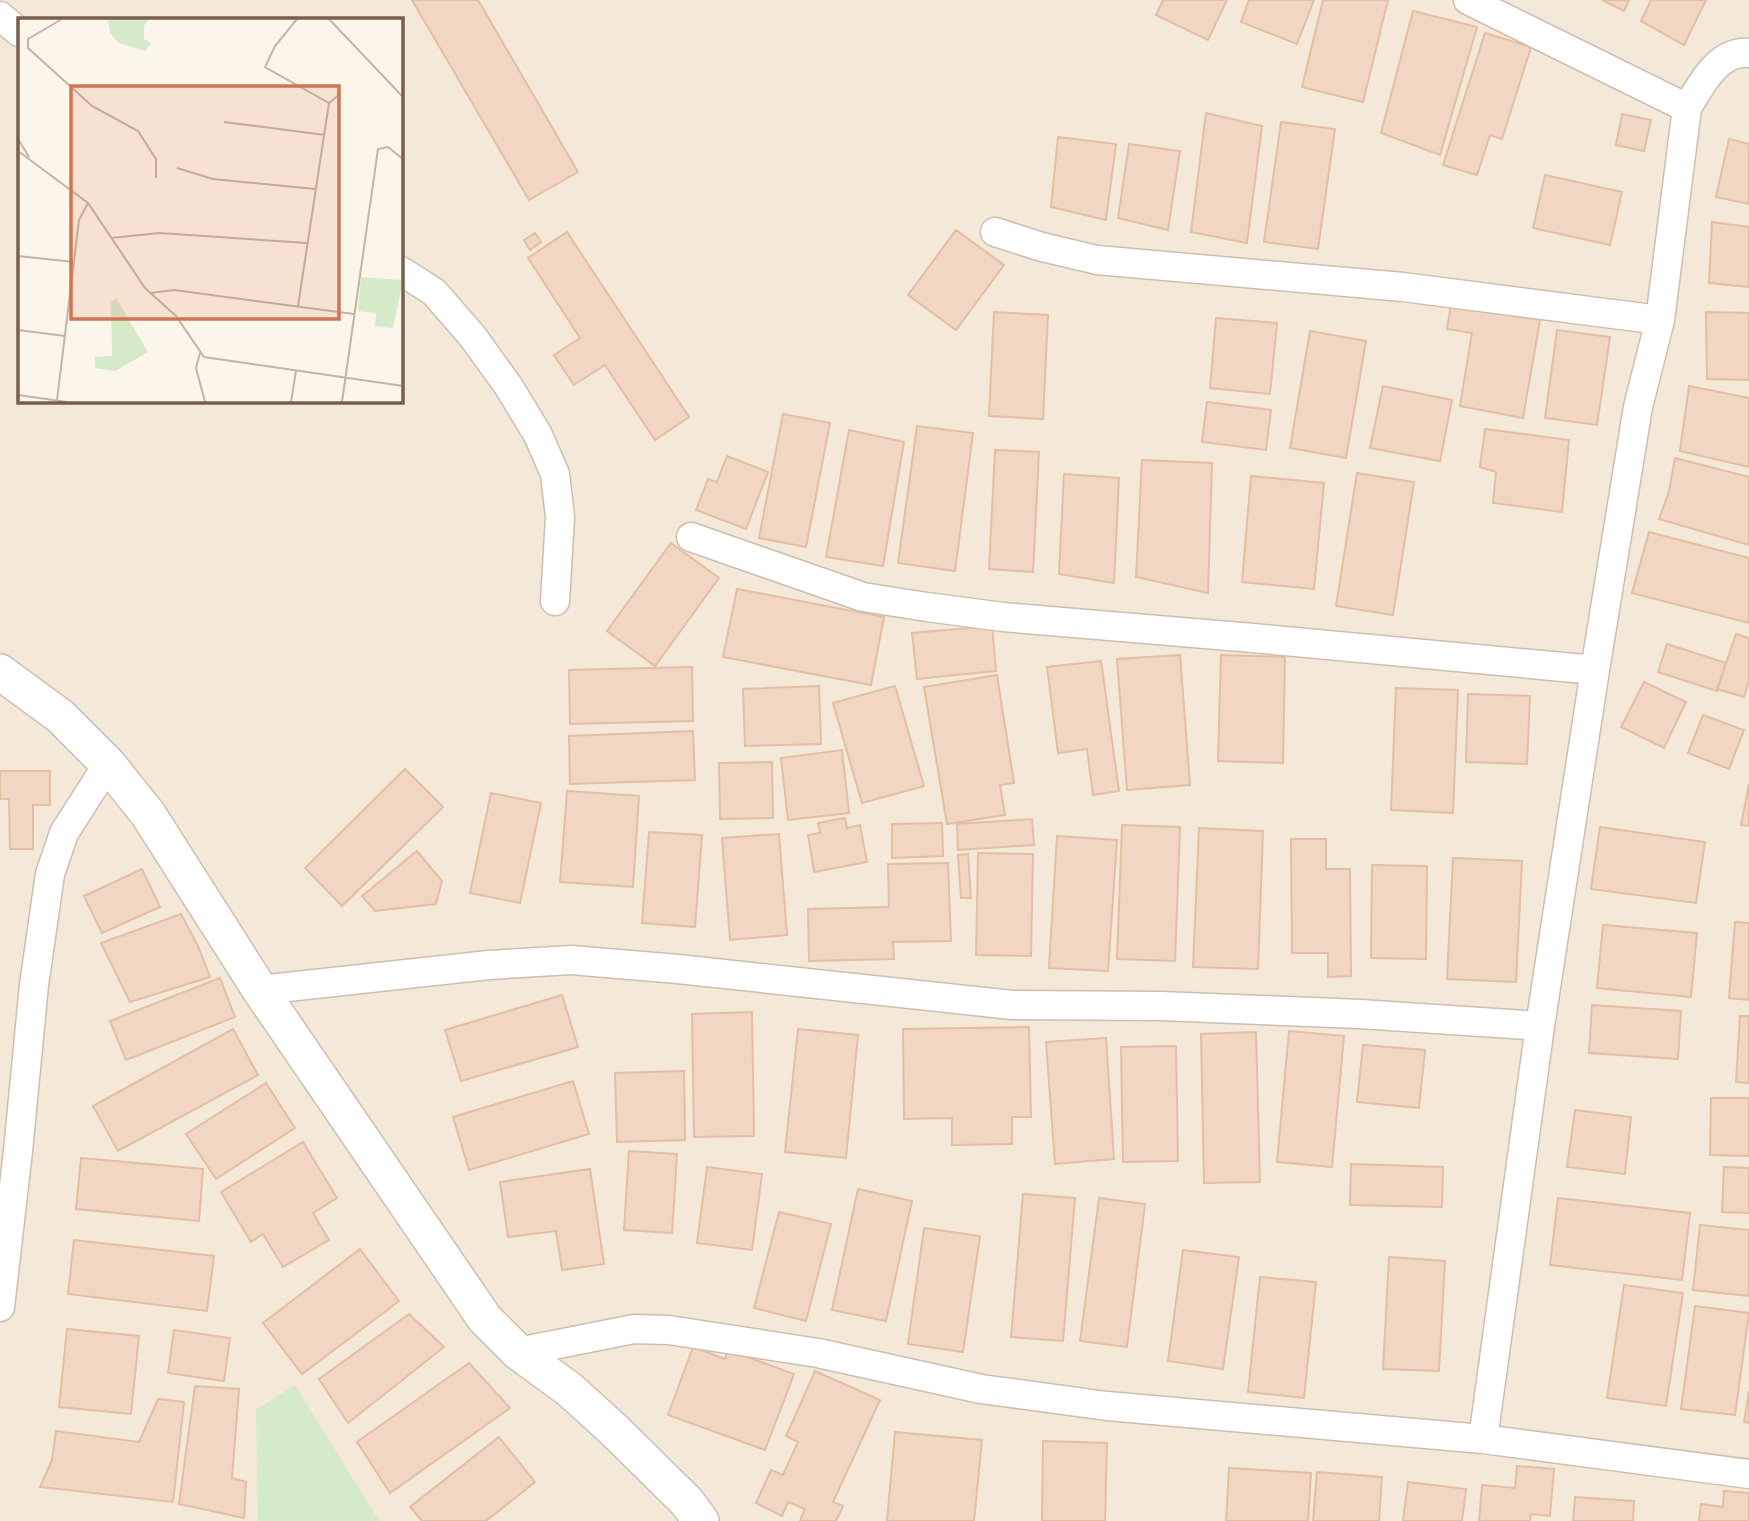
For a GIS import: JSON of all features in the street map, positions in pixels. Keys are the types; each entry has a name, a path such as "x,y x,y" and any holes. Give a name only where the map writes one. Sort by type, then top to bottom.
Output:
{"street":[{"path":"1468,0 1687,107"},
{"path":"0,16 18,31"},
{"path":"1483,1439 1540,1026 1638,408 1660,320 1687,107 1705,78 1724,59 1740,52 1749,53"},
{"path":"995,232 1097,260 1403,287 1660,320"},
{"path":"402,272 434,292 473,337 509,387 538,435 555,474 560,517 555,601"},
{"path":"691,537 863,597 927,607 1003,617 1595,670"},
{"path":"0,672 60,716 108,764 148,814 260,990 485,1318 518,1352 570,1390 614,1430 687,1502 701,1521"},
{"path":"0,1307 9,1150 50,874 64,833 108,764"},
{"path":"260,990 489,965 571,960 1012,1005 1161,1006 1360,1014 1540,1026"},
{"path":"518,1352 634,1329 669,1330 818,1353 981,1389 1107,1406 1483,1439 1749,1474"}],"shaded area":[{"path":"0,0 1749,0 1749,1521 0,1521"}],"green space":[{"path":"295,1385 379,1521 258,1521 256,1410"}],"building":[{"path":"412,0 478,0 578,172 529,200"},
{"path":"1163,0 1227,0 1208,40 1156,15"},
{"path":"1249,0 1314,0 1297,44 1241,22"},
{"path":"1323,0 1388,0 1363,102 1302,87"},
{"path":"1602,0 1629,0 1624,11"},
{"path":"1651,0 1706,0 1684,45 1641,21"},
{"path":"1413,11 1477,27 1440,155 1381,133"},
{"path":"1485,33 1531,47 1502,139 1490,135 1477,175 1443,165"},
{"path":"1206,113 1262,126 1247,243 1191,232"},
{"path":"1622,114 1651,120 1644,151 1616,145"},
{"path":"1281,122 1335,129 1318,249 1264,242"},
{"path":"1058,137 1116,144 1106,220 1051,207"},
{"path":"1729,139 1749,144 1749,204 1716,197"},
{"path":"1129,144 1180,151 1168,230 1118,218"},
{"path":"1545,175 1622,192 1610,245 1533,228"},
{"path":"1712,222 1749,227 1749,287 1709,283"},
{"path":"956,230 1004,265 956,330 908,295"},
{"path":"567,232 689,417 655,440 605,365 574,385 554,355 580,338 528,258"},
{"path":"535,233 541,242 530,250 524,240"},
{"path":"1451,304 1540,320 1523,418 1460,406 1472,333 1447,329"},
{"path":"994,312 1048,315 1043,419 989,416"},
{"path":"1706,312 1749,313 1749,380 1707,379"},
{"path":"1216,318 1277,323 1270,394 1210,388"},
{"path":"1557,330 1610,337 1597,425 1545,418"},
{"path":"1310,331 1366,341 1346,458 1290,448"},
{"path":"1383,386 1452,400 1440,461 1370,448"},
{"path":"1689,386 1749,398 1749,467 1680,451"},
{"path":"1207,402 1271,410 1266,450 1202,442"},
{"path":"783,414 830,423 806,547 759,538"},
{"path":"917,426 973,433 955,571 898,563"},
{"path":"1485,429 1569,440 1562,512 1493,503 1496,472 1480,467"},
{"path":"849,430 904,442 883,566 826,557"},
{"path":"995,450 1039,452 1033,572 989,569"},
{"path":"727,456 768,472 746,529 696,510 708,479 717,482"},
{"path":"1675,458 1749,477 1749,545 1659,519 1669,491"},
{"path":"1142,460 1212,463 1208,593 1136,577"},
{"path":"1357,473 1414,482 1393,615 1336,606"},
{"path":"1064,474 1119,478 1114,583 1059,574"},
{"path":"1251,476 1324,483 1314,589 1242,582"},
{"path":"1649,532 1749,558 1749,623 1632,593"},
{"path":"671,543 719,578 655,666 607,631"},
{"path":"737,589 884,617 871,685 723,657"},
{"path":"992,626 996,671 917,679 912,633"},
{"path":"1736,634 1749,638 1749,681 1744,697 1717,689"},
{"path":"1667,644 1726,663 1717,691 1658,672"},
{"path":"1180,655 1190,785 1127,790 1117,659"},
{"path":"1221,655 1285,657 1283,763 1218,761"},
{"path":"1101,661 1119,791 1093,795 1087,749 1058,753 1047,667"},
{"path":"692,667 693,721 570,724 569,670"},
{"path":"997,675 1014,783 1000,785 1005,815 947,824 924,687"},
{"path":"1644,682 1686,702 1664,748 1621,727"},
{"path":"819,686 821,744 745,746 743,689"},
{"path":"895,686 924,786 862,803 833,703"},
{"path":"1396,688 1458,690 1453,813 1391,810"},
{"path":"1468,694 1530,696 1527,764 1466,762"},
{"path":"1703,715 1744,730 1729,769 1688,753"},
{"path":"693,731 695,780 570,784 569,736"},
{"path":"842,750 849,813 788,820 781,758"},
{"path":"772,762 773,818 720,819 719,763"},
{"path":"405,769 443,807 342,906 305,868"},
{"path":"0,771 50,771 50,805 33,805 33,849 10,849 9,799 0,799"},
{"path":"1749,784 1749,826 1741,825"},
{"path":"567,791 639,796 633,887 560,882"},
{"path":"491,793 541,803 520,903 470,893"},
{"path":"845,818 847,828 860,825 867,862 814,872 808,835 820,833 818,823"},
{"path":"1032,819 1034,845 958,850 957,824"},
{"path":"942,823 943,856 892,858 892,824"},
{"path":"1122,825 1180,827 1175,961 1117,959"},
{"path":"1600,827 1705,842 1696,903 1591,889"},
{"path":"1199,828 1263,831 1258,969 1193,967"},
{"path":"649,832 702,835 695,927 642,923"},
{"path":"779,834 787,935 730,940 722,838"},
{"path":"1057,836 1117,840 1108,971 1049,968"},
{"path":"1291,839 1326,839 1326,869 1350,869 1351,976 1328,977 1328,953 1292,953"},
{"path":"417,851 442,881 436,904 375,911 362,896"},
{"path":"978,853 1033,854 1031,956 976,955"},
{"path":"968,854 971,898 961,898 958,855"},
{"path":"1453,858 1522,861 1516,982 1447,979"},
{"path":"948,863 951,941 893,942 894,959 809,961 808,909 889,907 888,864"},
{"path":"1372,865 1427,866 1426,959 1371,958"},
{"path":"142,869 160,907 102,933 84,896"},
{"path":"181,914 210,977 130,1002 101,943"},
{"path":"1735,922 1749,923 1749,1000 1729,998"},
{"path":"1603,925 1697,933 1691,997 1597,988"},
{"path":"220,978 235,1017 126,1060 110,1021"},
{"path":"562,995 578,1047 461,1081 445,1030"},
{"path":"1592,1005 1681,1011 1678,1059 1589,1053"},
{"path":"752,1012 754,1136 694,1137 692,1014"},
{"path":"1740,1016 1749,1016 1749,1083 1736,1082"},
{"path":"1029,1027 1031,1117 1012,1117 1012,1144 952,1145 952,1118 904,1119 903,1029"},
{"path":"233,1029 258,1075 118,1151 93,1106"},
{"path":"798,1029 858,1035 846,1158 785,1152"},
{"path":"1289,1031 1344,1036 1332,1167 1277,1162"},
{"path":"1256,1032 1260,1182 1204,1183 1201,1034"},
{"path":"1106,1038 1114,1159 1055,1164 1046,1042"},
{"path":"1363,1045 1425,1050 1419,1108 1357,1102"},
{"path":"1176,1046 1178,1161 1123,1162 1121,1047"},
{"path":"684,1071 685,1140 617,1142 615,1073"},
{"path":"573,1081 589,1134 469,1170 453,1117"},
{"path":"266,1083 295,1128 216,1179 186,1134"},
{"path":"1711,1098 1749,1098 1749,1156 1710,1155"},
{"path":"1575,1110 1631,1117 1625,1174 1567,1167"},
{"path":"303,1142 337,1198 313,1213 329,1240 283,1267 263,1234 251,1242 221,1192"},
{"path":"629,1151 677,1154 672,1233 624,1230"},
{"path":"81,1158 203,1169 199,1221 76,1209"},
{"path":"1351,1164 1443,1167 1442,1207 1350,1205"},
{"path":"707,1167 762,1174 752,1250 697,1243"},
{"path":"1724,1167 1749,1168 1749,1213 1722,1212"},
{"path":"590,1169 604,1264 562,1270 556,1231 508,1237 500,1182"},
{"path":"858,1189 912,1201 886,1321 832,1310"},
{"path":"1023,1194 1075,1198 1063,1341 1011,1337"},
{"path":"1099,1198 1145,1204 1127,1347 1080,1341"},
{"path":"1558,1198 1690,1213 1682,1280 1550,1265"},
{"path":"779,1212 831,1224 806,1321 754,1308"},
{"path":"1700,1225 1749,1230 1749,1296 1693,1290"},
{"path":"924,1228 980,1236 963,1352 908,1344"},
{"path":"74,1240 214,1256 207,1311 68,1294"},
{"path":"360,1249 399,1301 302,1374 263,1323"},
{"path":"1183,1250 1239,1257 1223,1369 1168,1361"},
{"path":"1389,1257 1445,1261 1439,1371 1383,1369"},
{"path":"1260,1277 1316,1282 1304,1398 1248,1392"},
{"path":"1624,1285 1683,1293 1666,1406 1607,1398"},
{"path":"1695,1306 1749,1313 1735,1415 1681,1409"},
{"path":"409,1314 444,1347 348,1423 319,1379"},
{"path":"67,1329 139,1336 131,1414 59,1407"},
{"path":"174,1330 230,1338 224,1381 168,1373"},
{"path":"693,1347 725,1359 728,1350 794,1374 765,1450 668,1415"},
{"path":"469,1363 510,1408 390,1493 357,1442"},
{"path":"815,1371 880,1400 833,1502 843,1506 836,1521 800,1521 805,1509 788,1502 782,1516 756,1503 771,1470 783,1475 798,1442 786,1436"},
{"path":"195,1386 239,1389 232,1478 246,1482 244,1518 179,1504"},
{"path":"1749,1391 1749,1423 1744,1422"},
{"path":"158,1399 184,1402 173,1502 40,1487 52,1460 56,1431 139,1442"},
{"path":"895,1432 982,1440 974,1521 887,1521"},
{"path":"499,1437 535,1482 486,1521 422,1521 410,1507"},
{"path":"1043,1441 1107,1443 1105,1521 1042,1521"},
{"path":"1517,1466 1554,1469 1550,1516 1531,1514 1530,1521 1479,1521 1482,1485 1515,1488"},
{"path":"1229,1468 1311,1473 1308,1521 1226,1521"},
{"path":"1317,1472 1382,1477 1379,1521 1313,1521"},
{"path":"1408,1482 1466,1489 1462,1521 1403,1521"},
{"path":"1724,1491 1749,1493 1749,1521 1699,1521 1701,1504 1723,1507"},
{"path":"1575,1497 1634,1501 1633,1521 1573,1521"}]}
